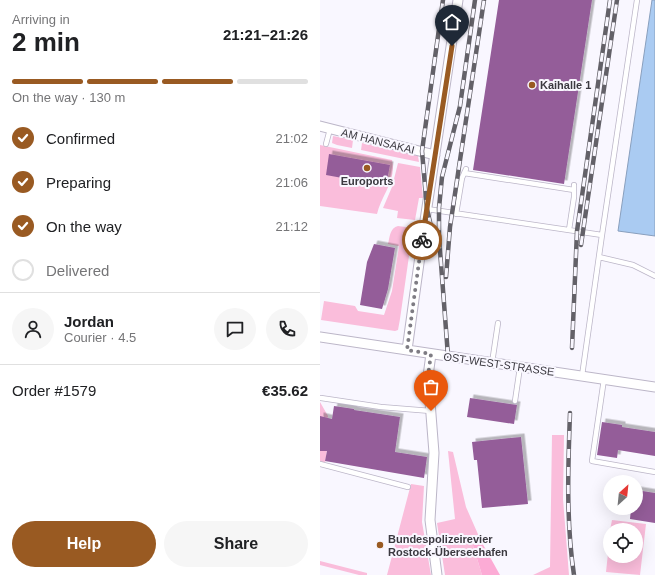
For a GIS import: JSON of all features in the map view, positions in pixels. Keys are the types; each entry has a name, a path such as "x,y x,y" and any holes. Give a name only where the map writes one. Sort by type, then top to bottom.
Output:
{"street":[{"path":"407,350 458,0"},
{"name":"AM HANSAKAI","path":"320,126 435,155"},
{"name":"OST-WEST-STRASSE","path":"320,337 655,387"},
{"path":"431,354 428,376 434,453 430,524 437,575"}],"lane":[{"path":"582,376 637,0"},
{"path":"326,144 330,128"},
{"path":"456,214 465,171 574,187 570,230"},
{"path":"427,209 602,235"},
{"path":"599,257 633,265 655,276"},
{"path":"492,362 498,323"},
{"path":"515,401 520,367"},
{"path":"604,379 592,461 655,472"},
{"path":"321,398 381,407 431,411"},
{"path":"320,464 408,487"}],"shaded area":[{"path":"333,136 353,140 352,148 332,143"},
{"path":"362,143 418,156 419,162 361,150"},
{"path":"320,145 392,160 393,167 391,181 377,214 320,206"},
{"path":"398,163 420,167 423,198 419,198 415,220 397,218 398,211 383,208 392,187"},
{"path":"398,226 413,228 398,330 395,331 321,320 324,301 355,306 358,311 384,315 392,291 399,246 388,244 392,230"},
{"path":"320,402 328,416 325,442 328,444 325,463 320,461"},
{"path":"552,435 564,435 563,499 569,575 533,575 550,567"},
{"path":"448,451 453,452 466,507 481,541 472,542 482,575 445,575 437,523 455,519"},
{"path":"411,484 424,486 422,522 431,575 387,575"},
{"path":"612,520 638,523 611,523"},
{"path":"643,524 646,524 643,550"},
{"path":"481,541 500,575 482,575 472,542"},
{"path":"320,561 367,573 367,575 359,575 320,565"},
{"path":"607,563 641,563 640,575 606,572"}],"water":[{"path":"652,0 655,0 655,236 618,231"}],"building":[{"name":"Kaihalle 1","path":"499,0 592,0 564,184 473,170"},
{"path":"329,154 390,165 386,186 326,175"},
{"path":"374,244 395,248 388,289 382,309 360,305 367,262"},
{"path":"470,398 517,405 514,424 467,417"},
{"path":"334,406 400,417 395,452 427,457 424,478 325,461 327,451 320,451 320,416 332,419"},
{"path":"602,422 622,425 622,427 655,432 655,456 618,450 617,458 597,455"},
{"path":"521,437 528,504 482,508 477,460 474,460 472,442"},
{"path":"643,491 655,493 655,523 630,519 630,515 643,515"}],"railway":[{"path":"435,244 427,209 422,151 443,0"},
{"path":"448,356 439,237 439,208 442,177 460,106 475,0"},
{"path":"446,277 450,227 484,0"},
{"path":"572,348 577,231 610,0"},
{"path":"581,245 617,0"},
{"path":"570,413 568,474 569,515 571,555 574,575"}],"way so far":[{"path":"422,240 407,350 431,354 428,376 431,411"}],"place":[{"name":"Kaihalle 1","path":"532,85"},
{"name":"Euroports","path":"367,168"},
{"name":"Bundespolizeirevier Rostock-Überseehafen","path":"380,545"}],"route":[{"path":"422,240 452,46"}]}
